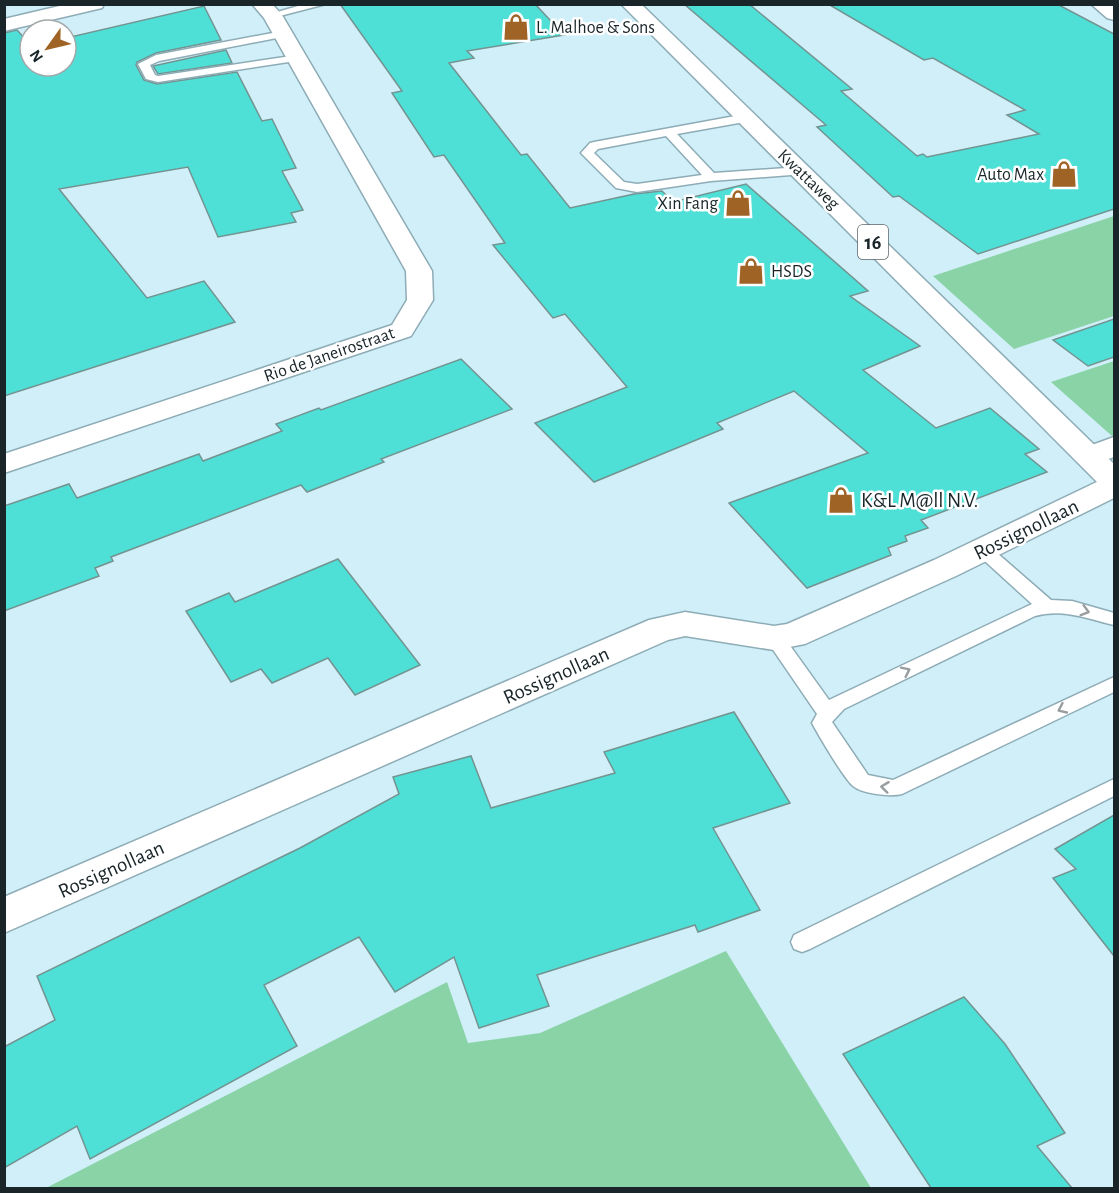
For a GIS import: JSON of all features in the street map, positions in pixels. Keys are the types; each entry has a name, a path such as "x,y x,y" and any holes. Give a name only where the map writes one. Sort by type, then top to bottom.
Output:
{"street":[{"path":"4,25 95,4"},
{"name":"Kwattaweg","path":"630,4 800,171 1103,451 1114,481"},
{"path":"1100,4 1114,14"},
{"name":"Rio de Janeirostraat","path":"4,464 402,330 420,300 419,271 298,58 272,18"},
{"name":"Rossignollaan","path":"4,915 661,629 685,624 774,638 793,635 984,550 1114,486"}],"lane":[{"path":"298,58 158,79 150,77 144,64 156,58 229,43 272,18 321,4"},
{"path":"229,43 240,66"},
{"path":"746,118 594,146 587,153 620,185 637,188 711,177 800,171"},
{"path":"668,132 711,177"},
{"path":"984,550 1045,605"},
{"path":"1114,619 1065,605 1045,605 837,704 827,713 822,723 861,781 895,788 1114,684"},
{"path":"774,638 827,713"},
{"path":"802,942 1114,787"}],"green space":[{"path":"1114,216 1114,316 1014,349 933,276"},
{"path":"1114,361 1114,435 1112,436 1051,382"},
{"path":"726,951 871,1188 46,1188 447,982 468,1043 540,1033"}],"building":[{"path":"340,4 535,4 564,35 467,51 474,58 449,63 521,155 527,154 570,208 634,194 662,191 673,202 746,184 868,291 850,296 920,346 863,370 936,428 990,408 1039,449 1025,454 1047,472 921,520 928,528 905,536 907,541 888,548 891,555 807,588 729,503 868,453 794,391 717,423 723,429 594,482 535,423 627,387 565,314 553,318 493,245 505,243 444,155 434,157 392,93 402,91"},
{"path":"684,4 749,4 852,89 841,91 917,156 923,154 927,157 1039,134 1007,115 1025,110 933,58 924,60 828,4 1057,4 1114,34 1114,209 978,254 899,196 893,197 817,127 826,125"},
{"path":"204,6 221,40 156,53 137,62 136,65 144,80 157,84 237,72 262,121 272,119 296,168 282,171 303,210 291,213 296,222 218,237 188,167 59,189 147,298 204,281 235,322 4,396 4,33 18,31 18,78 78,78 78,35"},
{"path":"226,50 232,63 158,74 153,66"},
{"path":"1114,319 1114,357 1088,366 1053,340"},
{"path":"461,359 512,409 381,459 384,462 307,492 301,485 111,557 113,561 95,568 99,576 4,611 4,506 69,484 77,498 199,454 203,461 282,431 276,424"},
{"path":"338,559 420,665 355,695 328,658 272,683 261,669 231,682 186,611 229,593 235,602"},
{"path":"734,712 790,803 713,828 760,910 698,932 695,925 537,975 549,1006 479,1028 454,957 395,992 359,937 264,985 297,1046 90,1159 77,1126 4,1168 4,1047 55,1020 37,976 300,848 399,794 393,777 471,756 491,808 615,773 604,752"},
{"path":"1114,815 1114,956 1053,878 1076,869 1055,849"},
{"path":"964,997 1005,1044 1065,1133 1037,1146 1072,1188 931,1188 843,1054"}],"place":[{"name":"L. Malhoe & Sons","path":"516,27"},
{"name":"Auto Max","path":"1064,174"},
{"name":"Xin Fang","path":"738,203"},
{"name":"HSDS","path":"751,271"},
{"name":"K&L M@ll N.V.","path":"841,500"}]}
